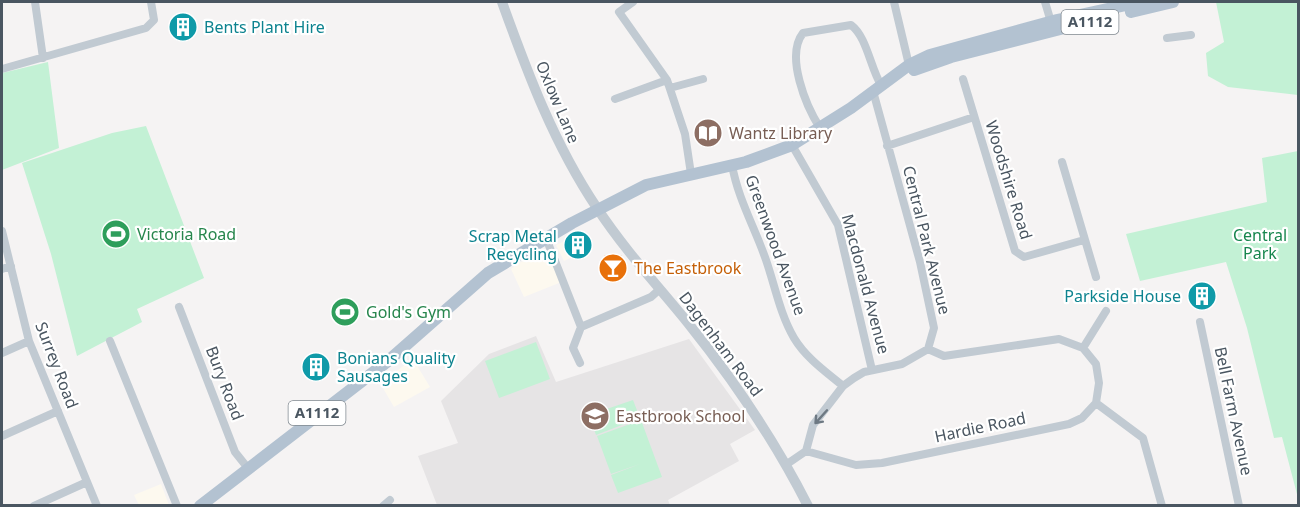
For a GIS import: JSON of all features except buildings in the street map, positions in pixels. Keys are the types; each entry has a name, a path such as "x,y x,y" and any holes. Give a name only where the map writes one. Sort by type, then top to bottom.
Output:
{"main road":[{"name":"A1112","path":"200,506 247,467 388,361 488,273 597,209 646,185 732,165 792,145 909,65 952,48 1140,2"},
{"name":"A1112","path":"895,76 951,57 1173,2"}],"street":[{"path":"35,2 43,58"},
{"path":"2,69 146,28 154,20 151,2"},
{"name":"Oxlow Lane","path":"502,2 544,114 567,160 597,209"},
{"path":"633,2 619,12 669,84 685,134 691,174"},
{"path":"894,2 909,65"},
{"path":"1046,2 1051,22"},
{"name":"Central Park Avenue","path":"820,128 806,104 794,49 802,33 851,25 859,32 877,88 887,146 910,222 934,328 928,349"},
{"path":"1167,38 1191,35"},
{"path":"615,99 669,84 703,79"},
{"name":"Woodshire Road","path":"963,79 1015,251 1024,257 1084,240"},
{"name":"Woodshire Road","path":"887,146 974,117"},
{"name":"Macdonald Avenue","path":"792,145 838,225 872,370"},
{"path":"1062,162 1096,277"},
{"name":"Greenwood Avenue","path":"732,165 742,201 767,262 774,290 795,338 810,358 843,386"},
{"name":"Dagenham Road","path":"597,209 702,342 787,464 808,506"},
{"name":"Surrey Road","path":"2,231 29,341 96,506"},
{"path":"546,238 581,327 573,348 580,363"},
{"path":"2,269 11,266"},
{"path":"581,327 651,297 660,289"},
{"name":"Bury Road","path":"179,307 235,452 247,467"},
{"path":"1083,348 1106,310"},
{"name":"Bell Farm Avenue","path":"1200,322 1239,506"},
{"path":"787,464 806,451 813,425 843,386 864,372 902,364 928,349 944,356 1059,339 1083,348 1096,364 1099,383 1096,403 1143,438 1162,506"},
{"path":"2,353 29,341"},
{"path":"110,341 177,506"},
{"name":"Hardie Road","path":"806,451 856,465 882,463 1070,424 1082,418 1096,403"},
{"path":"2,436 58,411"},
{"path":"34,506 87,482"}],"shaded area":[{"path":"578,235 585,251 564,261 556,245"},
{"path":"552,249 564,281 524,297 511,269 519,263"},
{"name":"Eastbrook School","path":"536,336 556,382 689,339 755,430 730,444 739,461 668,500 670,505 437,505 418,456 458,443 441,401 489,354"},
{"path":"413,359 430,387 394,407 380,383"},
{"path":"161,484 169,505 139,505 134,495"}],"green space":[{"path":"1216,2 1298,2 1298,95 1228,87 1208,76 1206,53 1224,42"},
{"path":"48,62 59,148 2,170 2,73"},
{"name":"Victoria Road","path":"146,126 204,278 137,309 142,322 77,356 51,254 22,163 112,133"},
{"name":"Central Park","path":"1298,151 1298,498 1282,437 1274,438 1247,328 1226,262 1140,281 1126,234 1267,202 1262,158"},
{"path":"536,342 550,379 499,398 485,361"},
{"path":"633,400 640,418 596,435 589,415"},
{"path":"641,420 662,477 618,493 611,475 640,464 611,474 597,436"}],"place":[{"name":"Bents Plant Hire","path":"183,27"},
{"name":"Wantz Library","path":"708,133"},
{"name":"Victoria Road","path":"116,234"},
{"name":"Scrap Metal Recycling","path":"578,245"},
{"name":"The Eastbrook","path":"613,268"},
{"name":"Parkside House","path":"1202,296"},
{"name":"Gold's Gym","path":"345,312"},
{"name":"Bonians Quality Sausages","path":"316,367"},
{"name":"Eastbrook School","path":"595,416"}]}
